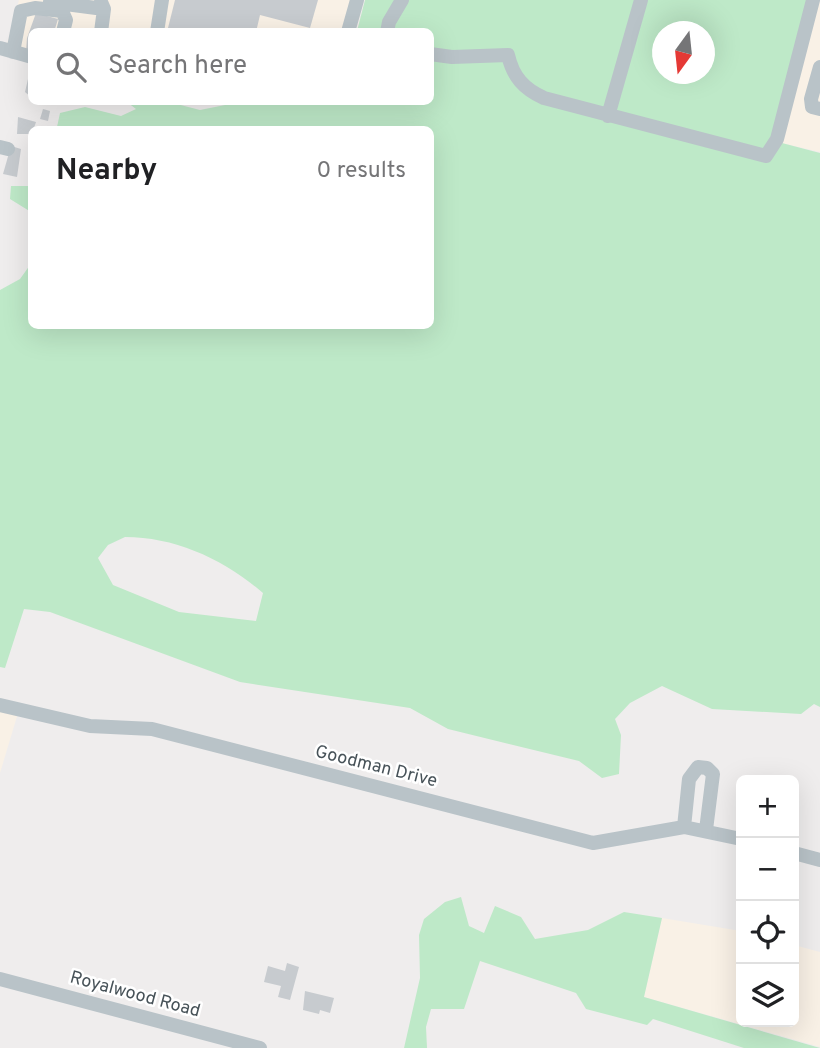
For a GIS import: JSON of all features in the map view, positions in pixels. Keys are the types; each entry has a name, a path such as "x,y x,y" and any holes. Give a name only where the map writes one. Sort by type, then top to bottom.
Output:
{"street":[{"path":"44,0 101,5 102,28"},
{"path":"159,28 164,0"},
{"path":"349,28 357,0"},
{"path":"387,28 388,22 402,0"},
{"path":"608,116 640,0"},
{"path":"434,55 452,57 508,55 516,76 531,92 608,116 766,156 772,152 777,139 813,0"},
{"path":"28,56 6,50 21,11 34,8 62,11 66,20 63,28"},
{"path":"819,75 811,99 813,107 820,109"},
{"name":"Goodman Drive","path":"0,705 90,726 152,729 593,843 684,827 737,838"},
{"path":"684,827 692,772 698,767 707,768 713,774 706,830"},
{"path":"799,854 820,860"},
{"name":"Royalwood Road","path":"0,979 260,1048"}],"shaded area":[{"path":"19,0 364,0 357,28 28,28 28,61 4,55"},
{"path":"820,0 820,152 781,143"},
{"path":"0,712 18,713 0,773"},
{"path":"662,918 736,930 736,1023 644,997"},
{"path":"799,946 820,952 820,1047 750,1027 799,1027"}],"green space":[{"path":"365,0 818,0 782,143 820,153 820,707 814,704 801,714 712,709 662,686 630,703 615,719 621,735 619,774 602,778 579,761 448,729 410,708 240,682 50,612 24,609 5,668 0,667 0,290 20,279 28,268 28,329 434,329 434,126 57,126 60,113 85,107 121,116 136,109 131,105 181,105 200,110 225,105 434,105 434,28 358,28","holes":["125,537 163,541 216,561 233,570 263,593 256,621 179,612 113,585 98,558 108,545"]},
{"path":"11,186 28,186 28,210 10,199"},
{"path":"461,897 469,926 484,933 495,906 521,917 535,939 588,930 624,912 662,918 644,997 736,1024 736,1027 748,1027 820,1048 744,1048 653,1019 647,1025 586,1009 576,993 480,961 464,1009 431,1009 426,1027 427,1048 404,1048 420,978 419,935 424,919 445,902"}],"building":[{"path":"175,0 318,0 310,28 260,15 257,28 168,28"},
{"path":"36,13 58,19 55,28 31,28"},
{"path":"43,109 50,111 48,121 40,119"},
{"path":"18,117 36,122 35,126 28,126 28,134 17,134"},
{"path":"11,146 21,149 17,177 3,174"},
{"path":"287,963 299,967 290,1000 278,997 281,986 264,982 268,966 285,971"},
{"path":"305,991 334,998 330,1013 320,1010 319,1014 303,1010"}]}
